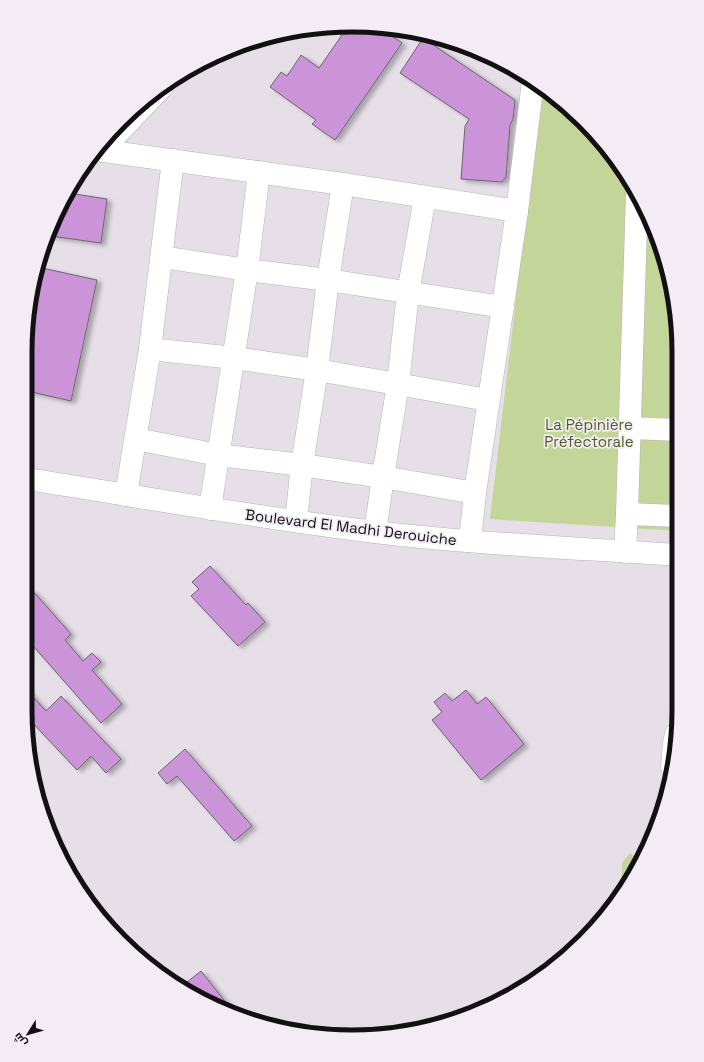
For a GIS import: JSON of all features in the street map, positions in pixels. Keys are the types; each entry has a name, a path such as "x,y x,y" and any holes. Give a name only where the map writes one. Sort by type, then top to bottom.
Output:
{"street":[{"path":"470,541 488,400 517,211 532,88"},
{"path":"103,150 342,184 517,211"},
{"path":"126,495 150,349 173,160"},
{"path":"210,509 247,270 259,172"},
{"path":"296,521 302,465 342,184"},
{"path":"376,532 398,384 408,293 425,197"},
{"path":"625,552 628,514 637,206"},
{"path":"162,257 247,270 328,280 503,307"},
{"path":"150,349 234,358 316,370 488,400"},
{"path":"630,428 672,430"},
{"path":"136,440 218,455 302,465 475,493"},
{"name":"Boulevard El Madhi Derouiche","path":"32,480 210,509 376,532 470,541 672,555"},
{"path":"628,514 672,516"}],"green space":[{"name":"La Pépinière Préfectorale","path":"540,93 563,111 593,141 606,157 618,174 639,210 655,249 666,290 671,331 672,531 490,519"},
{"path":"630,853 636,857 621,883 622,863"}],"building":[{"path":"339,33 390,35 402,43 335,140 312,124 316,120 270,87 281,72 287,76 301,55 319,68 342,35"},
{"path":"422,40 428,41 515,100 513,119 510,125 506,177 502,182 461,179 465,126 469,119 400,73"},
{"path":"74,194 107,199 101,243 54,236"},
{"path":"43,268 97,280 71,401 32,392 33,331 38,290"},
{"path":"210,566 246,605 248,603 265,622 238,646 191,596 199,589 192,582"},
{"path":"32,590 71,634 65,640 83,661 92,653 101,662 92,670 122,704 101,723 32,645"},
{"path":"466,690 477,704 486,697 524,744 481,780 432,720 442,712 434,702 445,693 452,701"},
{"path":"32,696 46,711 61,696 121,759 106,773 91,756 77,770 33,723"},
{"path":"185,749 252,826 234,841 177,776 167,784 158,773"},
{"path":"201,971 228,1005 210,997 186,983"}]}
